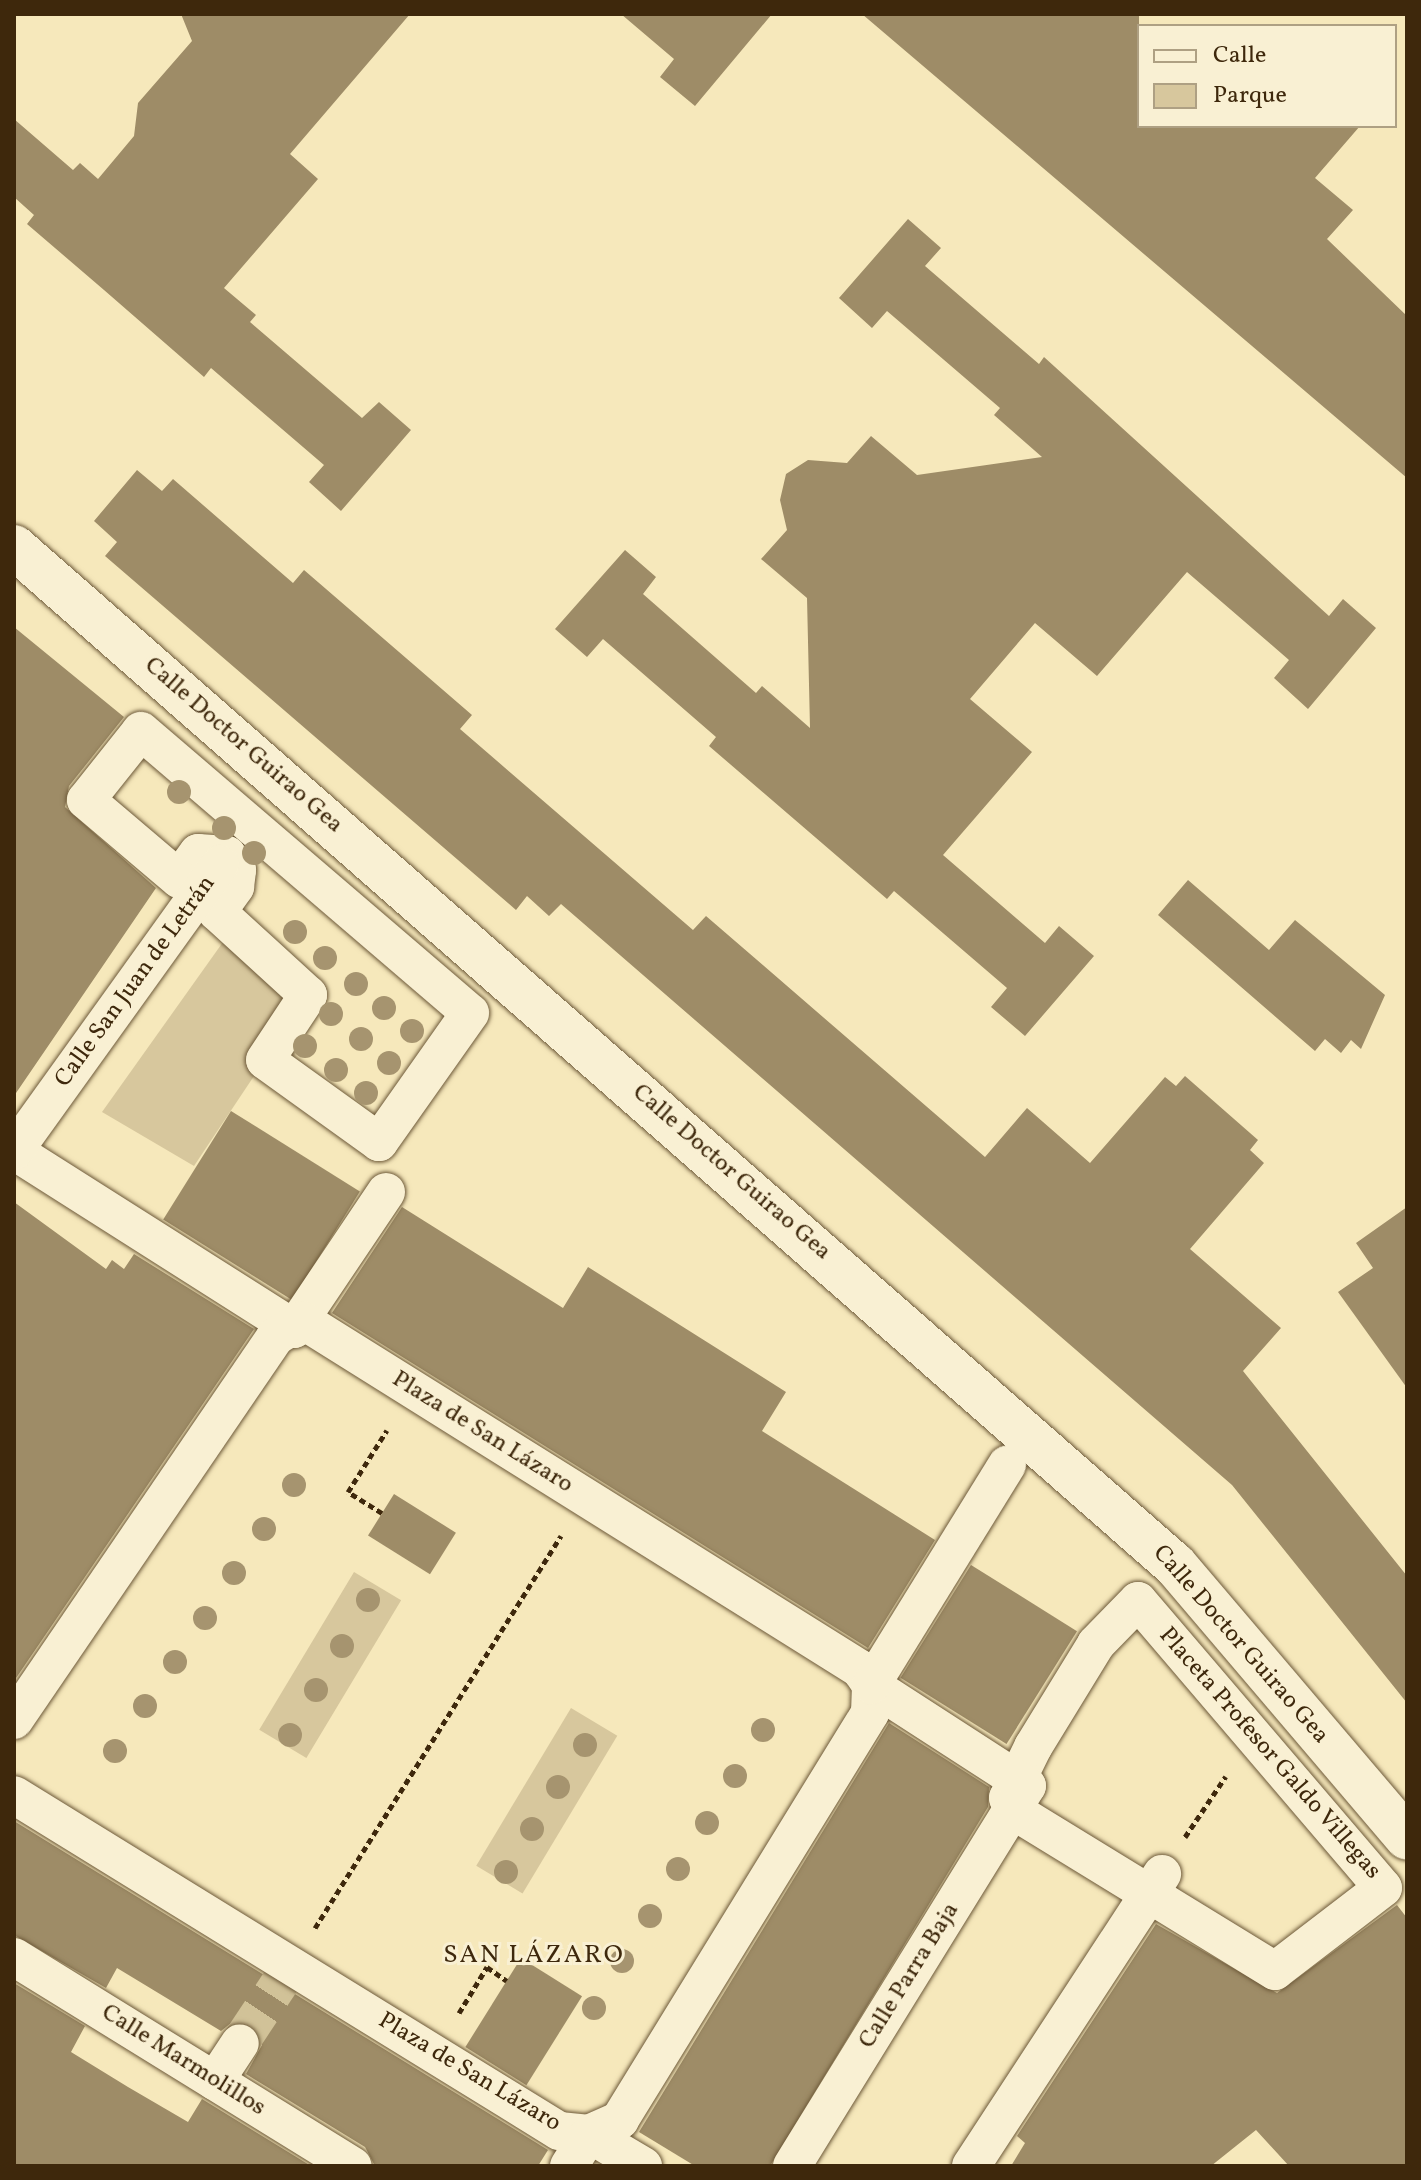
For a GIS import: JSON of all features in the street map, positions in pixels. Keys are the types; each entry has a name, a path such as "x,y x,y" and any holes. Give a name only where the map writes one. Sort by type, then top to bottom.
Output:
{"street":[{"name":"Calle Doctor Guirao Gea","path":"14,547 1175,1565 1407,1838"},
{"path":"141,731 254,818 470,1013 379,1142 265,1060 308,995 217,912 235,887 237,870 227,855 198,853 179,879 86,800 141,731"},
{"name":"Calle San Juan de Letrán","path":"14,1151 254,818"},
{"name":"Plaza de San Lázaro","path":"14,1151 294,1329 302,1320 860,1669 871,1685 1018,1792"},
{"path":"14,1720 275,1337 294,1329 386,1192"},
{"path":"871,1685 1007,1465"},
{"name":"Placeta Profesor Galdo Villegas","path":"1138,1601 1383,1888 1269,1972 1156,1886 1018,1792 1096,1644 1138,1601"},
{"name":"Plaza de San Lázaro","path":"14,1795 559,2131 589,2134 620,2120 870,1713 871,1685"},
{"name":"Calle Parra Baja","path":"792,2166 1018,1792"},
{"path":"971,2166 1156,1886"},
{"name":"Calle Marmolillos","path":"14,1957 353,2166"},
{"path":"215,2081 240,2043"},
{"path":"569,2166 589,2134 643,2166"}],"path":[{"path":"382,1513 348,1492 390,1425"},
{"path":"291,1966 563,1533"},
{"path":"1197,1817 1229,1772"},
{"path":"455,2019 487,1967 507,1981"}],"green space":[{"path":"233,928 308,995 194,1166 102,1112"},
{"path":"354,1572 401,1600 306,1758 259,1730"},
{"path":"571,1708 617,1736 523,1894 476,1866"}],"building":[{"path":"181,14 410,14 290,154 318,179 224,288 256,315 250,322 362,418 379,402 411,430 341,511 309,482 324,465 211,368 204,377 27,224 34,215 14,197 14,119 73,170 80,163 98,179 134,136 138,103 192,41"},
{"path":"621,14 772,14 695,106 660,77 674,59"},
{"path":"862,14 1139,14 1137,128 1358,128 1315,178 1353,210 1327,239 1407,316 1407,478"},
{"path":"908,219 941,248 925,266 1039,364 1044,357 1329,616 1343,599 1376,628 1308,709 1274,678 1289,660 1187,572 1097,676 1035,623 970,699 1032,752 943,855 1045,943 1059,926 1094,956 1025,1036 991,1007 1007,988 894,891 887,899 709,746 716,737 603,639 587,657 555,629 625,550 656,577 643,594 756,693 762,686 810,728 807,598 761,559 787,530 780,500 786,474 808,460 847,463 871,436 917,475 1042,457 994,415 1000,408 887,311 872,328 839,298"},
{"path":"137,470 162,491 173,479 293,583 304,570 472,715 460,729 693,930 706,916 985,1157 1027,1108 1090,1163 1165,1077 1176,1086 1185,1076 1258,1140 1250,1150 1264,1163 1190,1249 1281,1328 1243,1371 1407,1576 1407,1703 1232,1485 561,904 549,916 527,896 516,910 105,556 117,542 94,521"},
{"path":"14,627 124,717 69,786 65,807 156,888 14,1096"},
{"path":"1188,880 1269,950 1295,920 1385,995 1361,1049 1351,1040 1341,1053 1325,1039 1315,1051 1158,915"},
{"path":"231,1111 360,1192 292,1300 163,1220"},
{"path":"14,1202 106,1269 112,1260 124,1269 134,1254 254,1329 14,1681"},
{"path":"402,1207 563,1308 588,1267 786,1392 762,1431 935,1540 868,1648 332,1313"},
{"path":"1407,1207 1407,1388 1338,1292 1373,1268 1356,1243"},
{"path":"394,1494 456,1533 430,1574 368,1536"},
{"path":"971,1565 1077,1631 1007,1744 901,1678"},
{"path":"889,1723 989,1787 988,1807 770,2166 695,2166 639,2132"},
{"path":"14,1821 548,2150 538,2166 375,2166 365,2147 246,2074 262,2045 251,2024 231,2023 221,2031 117,1968 106,1988 14,1935"},
{"path":"1397,1905 1407,1918 1407,2166 1289,2166 1256,2130 1211,2166 1011,2166 1025,2143 1017,2136 1156,1924 1277,1993"},
{"path":"521,1958 582,1996 526,2085 465,2047"},
{"path":"14,1983 85,2026 71,2052 188,2122 202,2099 311,2166 14,2166"}],"tunnel":[{"path":"240,2043 291,1966"}],"district":[{"name":"SAN LÁZARO","path":"534,1956"}]}
